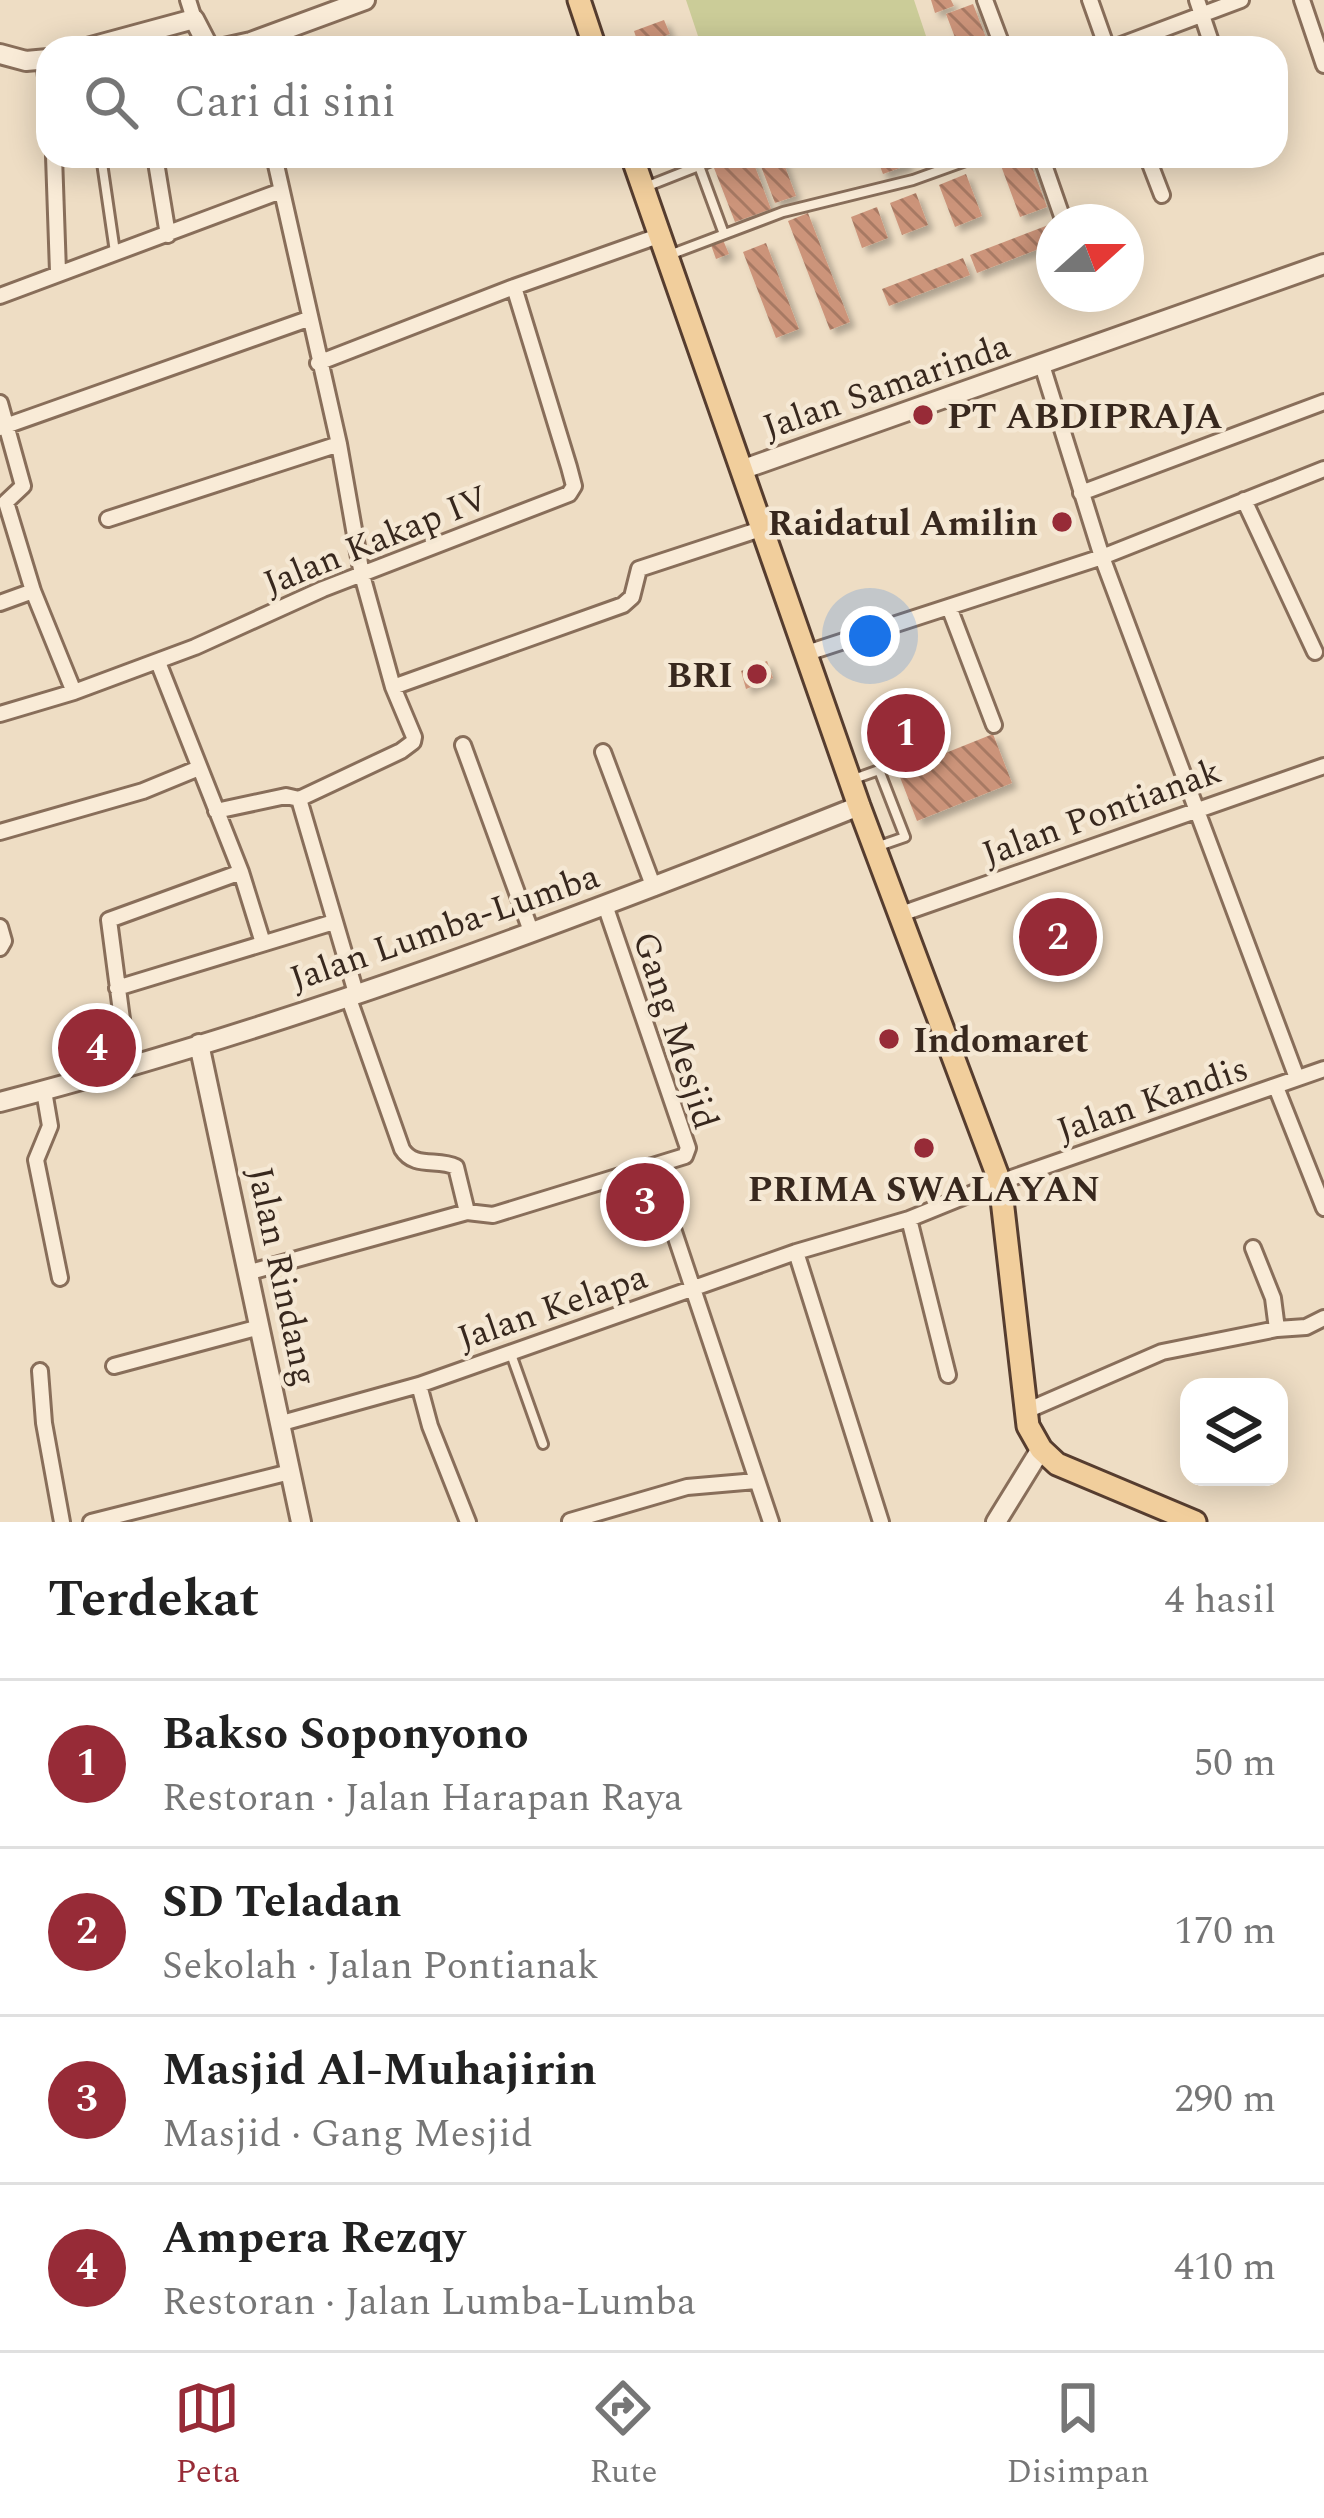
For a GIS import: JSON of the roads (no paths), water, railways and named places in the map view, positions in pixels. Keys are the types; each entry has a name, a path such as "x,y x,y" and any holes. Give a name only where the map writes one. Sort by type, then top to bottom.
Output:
{"main road":[{"path":"579,0 591,36"},
{"path":"636,168 898,915 1000,1182 1026,1411 1041,1449 1057,1464 1195,1522"}],"street":[{"path":"275,36 365,0"},
{"path":"985,0 998,36"},
{"path":"1090,0 1105,36"},
{"path":"1136,36 1199,7 1240,0"},
{"path":"1302,0 1319,38 1324,65"},
{"path":"1199,7 1209,36"},
{"path":"146,36 191,10"},
{"path":"0,54 36,60"},
{"path":"54,168 58,272"},
{"path":"157,168 167,235"},
{"path":"216,811 286,796 298,799 413,742 362,574 339,444 276,168"},
{"path":"1045,168 1058,204"},
{"path":"1152,168 1162,195"},
{"path":"0,296 280,191"},
{"path":"318,363 514,287 665,246"},
{"name":"Jalan Samarinda","path":"741,470 1324,264"},
{"name":"Jalan Kakap IV","path":"0,714 158,662 362,574 569,494 574,486 514,287"},
{"path":"3,427 308,319"},
{"path":"1042,365 1102,556 1297,1078"},
{"path":"1081,493 1324,402"},
{"path":"0,403 22,486 6,502 34,591 74,692"},
{"path":"108,520 339,444"},
{"path":"807,653 1102,556 1324,469"},
{"path":"1244,500 1315,652"},
{"path":"393,687 622,605 632,598 639,569 764,528"},
{"path":"0,603 34,591"},
{"path":"949,607 994,725"},
{"path":"158,662 241,872 262,943"},
{"path":"463,745 531,932"},
{"path":"603,752 654,888"},
{"name":"Jalan Pontianak","path":"898,915 1324,766"},
{"path":"0,832 125,796 199,768"},
{"path":"298,799 352,995 402,1149 407,1158 418,1162 456,1167 467,1212"},
{"name":"Jalan Lumba-Lumba","path":"0,1100 352,995 654,888 859,806"},
{"path":"128,1065 109,920 241,872"},
{"name":"Gang Mesjid","path":"605,905 688,1148 679,1160 652,1166 771,1522"},
{"path":"117,988 334,922"},
{"path":"0,927 4,941 0,948"},
{"name":"Jalan Rindang","path":"200,1044 301,1522"},
{"name":"Jalan Kandis","path":"1000,1182 1324,1069"},
{"path":"1276,1087 1324,1208"},
{"path":"44,1090 50,1126 36,1160 60,1278"},
{"path":"250,1272 467,1212 493,1215 652,1166"},
{"name":"Jalan Kelapa","path":"282,1423 419,1384 796,1252 909,1219 1000,1182"},
{"path":"909,1219 947,1375"},
{"path":"1253,1248 1273,1298 1277,1329"},
{"path":"796,1252 881,1522"},
{"path":"1026,1411 1162,1352 1277,1329 1306,1328 1324,1318"},
{"path":"114,1366 260,1327"},
{"path":"40,1371 44,1424 62,1522"},
{"path":"419,1384 430,1426 468,1522"},
{"path":"996,1522 1041,1449"},
{"path":"97,1521 290,1472"},
{"path":"570,1521 687,1487 757,1481"}],"lane":[{"path":"103,168 115,253"},
{"path":"643,188 694,168"},
{"path":"700,168 724,234"},
{"path":"665,246 724,234 783,212 945,168"},
{"path":"850,781 879,770 905,837 874,848"},
{"path":"510,1353 544,1444"}],"place":[{"name":"PT ABDIPRAJA","path":"923,415"},
{"name":"Raidatul Amilin","path":"1062,522"},
{"name":"BRI","path":"757,674"},
{"name":"Bakso Soponyono","path":"906,733"},
{"name":"SD Teladan","path":"1058,937"},
{"name":"Indomaret","path":"889,1039"},
{"name":"Ampera Rezqy","path":"97,1048"},
{"name":"PRIMA SWALAYAN","path":"924,1148"},
{"name":"Masjid Al-Muhajirin","path":"645,1202"}]}
